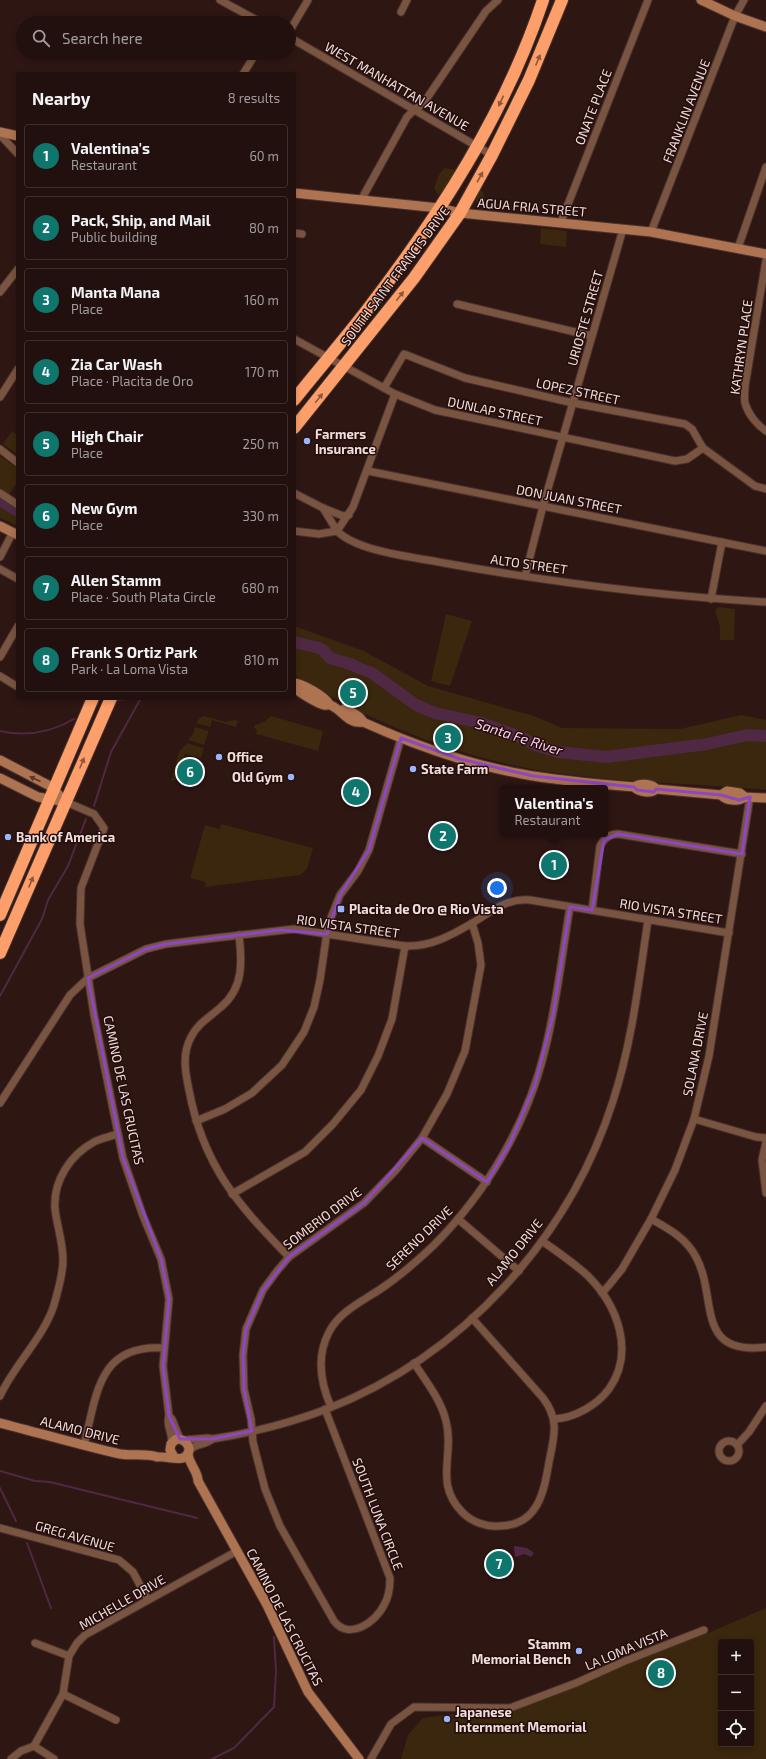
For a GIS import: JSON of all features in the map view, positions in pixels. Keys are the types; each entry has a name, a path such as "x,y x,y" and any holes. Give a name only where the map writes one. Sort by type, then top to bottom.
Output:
{"highway":[{"name":"SOUTH SAINT FRANCIS DRIVE","path":"296,397 370,305 415,245 440,208 495,114 509,84 543,0"},
{"name":"SOUTH SAINT FRANCIS DRIVE","path":"296,426 414,278 460,213 492,155 529,80 562,0"},
{"path":"0,915 92,700"},
{"path":"0,952 70,804 110,700"}],"street":[{"path":"220,0 249,16"},
{"path":"296,20 308,0"},
{"path":"401,12 407,0"},
{"path":"361,200 407,117 414,109 423,104 486,11 498,0"},
{"name":"ONATE PLACE","path":"560,222 648,0"},
{"path":"701,0 735,16 766,27"},
{"name":"FRANKLIN AVENUE","path":"652,232 735,16 744,0"},
{"name":"WEST MANHATTAN AVENUE","path":"296,41 492,155"},
{"path":"244,72 252,60"},
{"path":"0,134 16,136"},
{"path":"0,134 16,152"},
{"path":"738,248 766,168"},
{"name":"AGUA FRIA STREET","path":"296,192 440,208 460,213 652,232 766,254"},
{"name":"URIOSTE STREET","path":"525,576 543,506 623,229"},
{"path":"296,233 302,234"},
{"name":"KATHRYN PLACE","path":"766,260 745,386 745,402 753,418 760,427 766,431"},
{"path":"0,292 16,272"},
{"path":"457,304 592,336"},
{"name":"DUNLAP STREET","path":"296,340 395,394 435,410 676,461 687,459 703,448"},
{"name":"LOPEZ STREET","path":"384,388 404,354 465,378 573,403 685,424 692,429 703,448 756,486 766,489"},
{"path":"0,397 16,372"},
{"path":"296,531 319,534 338,531 349,515 368,471 395,394"},
{"path":"0,449 16,461"},
{"name":"DON JUAN STREET","path":"368,471 766,551"},
{"path":"0,493 16,504"},
{"path":"296,494 323,508 343,516 349,515"},
{"path":"323,508 338,531"},
{"path":"0,526 15,533 0,558"},
{"name":"ALTO STREET","path":"338,531 349,541 394,554 525,576 711,599 766,602"},
{"path":"711,599 722,542"},
{"path":"0,569 16,578"},
{"path":"0,657 16,629"},
{"path":"0,676 16,686"},
{"path":"296,683 300,684 325,699 329,704 341,711 345,717 356,722 363,722 401,738 460,759 514,772 556,779 634,787 639,791 651,792 656,789 721,795 727,799 738,800 748,797 766,798"},
{"path":"296,688 322,704 329,704"},
{"path":"196,1121 225,1109 252,1093 282,1065 304,1032 314,1007 320,980 328,925 340,895 358,871 369,850 401,738"},
{"path":"0,760 52,795 94,814 104,828 103,835 83,881 80,899 80,924 88,978"},
{"path":"0,778 23,791 41,798 52,795"},
{"name":"SOLANA DRIVE","path":"602,1293 622,1269 651,1220 675,1170 694,1119 707,1063 729,933 742,854 748,797"},
{"path":"608,837 611,834 618,834 742,854"},
{"path":"592,910 600,846 608,837"},
{"name":"RIO VISTA STREET","path":"0,1103 70,995 88,978 146,949 166,944 294,929 405,946 431,943 472,923 498,906 518,900 592,910 729,933"},
{"name":"SERENO DRIVE","path":"328,1408 320,1362 323,1347 334,1324 345,1313 383,1287 412,1264 458,1219 487,1182 522,1119 541,1067 553,1015 570,907"},
{"name":"ALAMO DRIVE","path":"182,1439 212,1439 288,1422 328,1408 377,1385 414,1363 440,1345 472,1318 519,1271 542,1241 579,1183 613,1102 628,1049 648,920"},
{"name":"SOMBRIO DRIVE","path":"318,1593 282,1530 270,1504 262,1478 251,1420 246,1404 243,1381 243,1355 246,1329 263,1290 289,1257 364,1203 396,1170 422,1138 447,1094 465,1051 475,1001 481,959 472,923"},
{"path":"239,935 241,967 236,987 225,1003 199,1024 191,1036 186,1049 186,1076 196,1121 212,1160 232,1194 258,1226 289,1257"},
{"path":"232,1194 305,1152 333,1124 360,1090 378,1056 392,1019 405,946"},
{"name":"CAMINO DE LAS CRUCITAS","path":"88,978 117,1134 123,1158 161,1259 169,1299 164,1348 164,1375 169,1416 167,1420 172,1438 170,1444"},
{"path":"694,1119 756,1137 766,1138"},
{"path":"0,1396 46,1321 56,1297 63,1259 62,1243 55,1209 55,1197 62,1173 70,1162 90,1144 117,1134"},
{"path":"422,1138 487,1182"},
{"path":"766,1142 762,1160 766,1193"},
{"path":"458,1219 519,1271"},
{"path":"651,1220 680,1237 696,1257 704,1279 710,1316 719,1334 728,1343 739,1347 766,1347"},
{"path":"542,1241 581,1270 602,1293 616,1318 621,1333 622,1356 616,1375 606,1392 593,1404 570,1416 554,1419"},
{"path":"414,1363 437,1399 444,1414 448,1437 445,1470 447,1489 452,1500 466,1516 484,1524 499,1526 520,1521 532,1512 540,1500 545,1487 554,1436 554,1419 550,1408 543,1398 472,1318"},
{"path":"84,1445 100,1386 109,1368 120,1357 133,1350 144,1348 164,1348"},
{"path":"737,1444 749,1432 766,1406"},
{"name":"SOUTH LUNA CIRCLE","path":"318,1593 337,1626 345,1630 353,1630 369,1623 380,1612 387,1599 390,1585 388,1570 328,1408"},
{"name":"CAMINO DE LAS CRUCITAS","path":"169,1416 182,1439"},
{"name":"ALAMO DRIVE","path":"0,1423 128,1455 154,1455 176,1458"},
{"path":"154,1455 174,1440 182,1439 188,1445 189,1452 184,1457 176,1458 170,1450 170,1444"},
{"name":"ALAMO DRIVE","path":"189,1452 193,1447 209,1442 212,1439"},
{"name":"CAMINO DE LAS CRUCITAS","path":"189,1452 189,1460 197,1475 198,1481 276,1623 308,1692 360,1759"},
{"name":"CAMINO DE LAS CRUCITAS","path":"176,1458 194,1479 198,1481"},
{"name":"GREG AVENUE","path":"0,1528 119,1560 133,1572 148,1600"},
{"name":"MICHELLE DRIVE","path":"34,1746 63,1694 69,1656 77,1643 85,1635 237,1551"},
{"name":"LA LOMA VISTA","path":"372,1759 391,1724 414,1707 510,1708 576,1683 625,1661 704,1630"},
{"path":"36,1643 69,1656"},
{"path":"63,1694 116,1720"},
{"path":"11,1759 22,1751 34,1746 54,1759"}],"highlighted area":[{"path":"401,738 460,759 533,776 634,787 637,790 654,792 656,789 721,795 739,800 750,797 742,854 618,834 604,840 592,910 570,907 553,1015 535,1085 510,1143 487,1182 422,1138 364,1203 289,1257 263,1290 246,1329 243,1355 244,1389 252,1431 212,1439 184,1440 180,1439 169,1416 163,1366 169,1299 161,1259 123,1158 88,978 146,949 166,944 280,930 327,934 340,895 369,850"}],"shaded area":[{"path":"444,168 456,170 444,189 438,195 434,188 439,175"},
{"path":"480,189 483,192 486,205 478,204 476,200"},
{"path":"541,228 567,231 566,247 540,244"},
{"path":"12,431 16,434 16,454 3,444"},
{"path":"0,456 16,468 16,484 9,495 0,488"},
{"path":"0,497 16,508 16,525 0,518"},
{"path":"718,607 735,609 734,640 720,640 720,627 715,611"},
{"path":"446,614 472,621 450,686 431,681"},
{"path":"296,627 364,651 428,686 534,716 562,728 680,729 741,715 766,720 766,790 576,776 515,766 449,748 417,736 385,723 323,692 296,676"},
{"path":"204,716 226,722 234,720 238,721 236,727 212,720 210,727 196,723"},
{"path":"271,716 323,731 318,751 256,734 257,730 254,728 255,725 264,722"},
{"path":"195,727 209,731 204,745 188,740 193,734"},
{"path":"187,743 204,748 201,758 185,754 177,780 171,781 179,752"},
{"path":"221,824 313,848 307,869 300,875 205,887 206,882 190,878 205,825 220,829"},
{"path":"514,1546 527,1548 534,1553 531,1557 525,1554 515,1557"},
{"path":"766,1608 766,1759 401,1759 408,1735 423,1718 519,1705 706,1634"}],"waterway":[{"name":"Santa Fe River","path":"0,500 16,510"},
{"name":"Santa Fe River","path":"296,642 319,648 323,650 330,658 353,665"},
{"name":"Santa Fe River","path":"356,667 372,673 416,705 435,713 481,723 523,738 535,745 558,752 606,757 707,744 747,735 766,736"},
{"path":"94,806 111,752 140,700"},
{"path":"0,731 29,734 47,731 74,719"},
{"path":"0,996 42,919 48,900 68,866 86,819"},
{"path":"0,1471 35,1481 50,1482 197,1518"},
{"path":"0,1488 16,1521"},
{"path":"27,1543 51,1608"},
{"path":"212,1759 234,1748 274,1707 276,1671 274,1637"}],"place":[{"name":"Farmers Insurance","path":"307,441"},
{"name":"High Chair","path":"353,693"},
{"name":"Manta Mana","path":"448,738"},
{"name":"Office","path":"219,757"},
{"name":"State Farm","path":"413,769"},
{"name":"New Gym","path":"190,772"},
{"name":"Old Gym","path":"291,777"},
{"name":"Zia Car Wash","path":"356,792"},
{"name":"Pack, Ship, and Mail","path":"443,836"},
{"name":"Bank of America","path":"8,837"},
{"name":"Valentina's","path":"554,865"},
{"name":"Placita de Oro @ Rio Vista","path":"341,909"},
{"name":"Allen Stamm","path":"499,1564"},
{"name":"Stamm Memorial Bench","path":"579,1651"},
{"name":"Frank S Ortiz Park","path":"661,1673"},
{"name":"Japanese Internment Memorial","path":"447,1719"}]}
